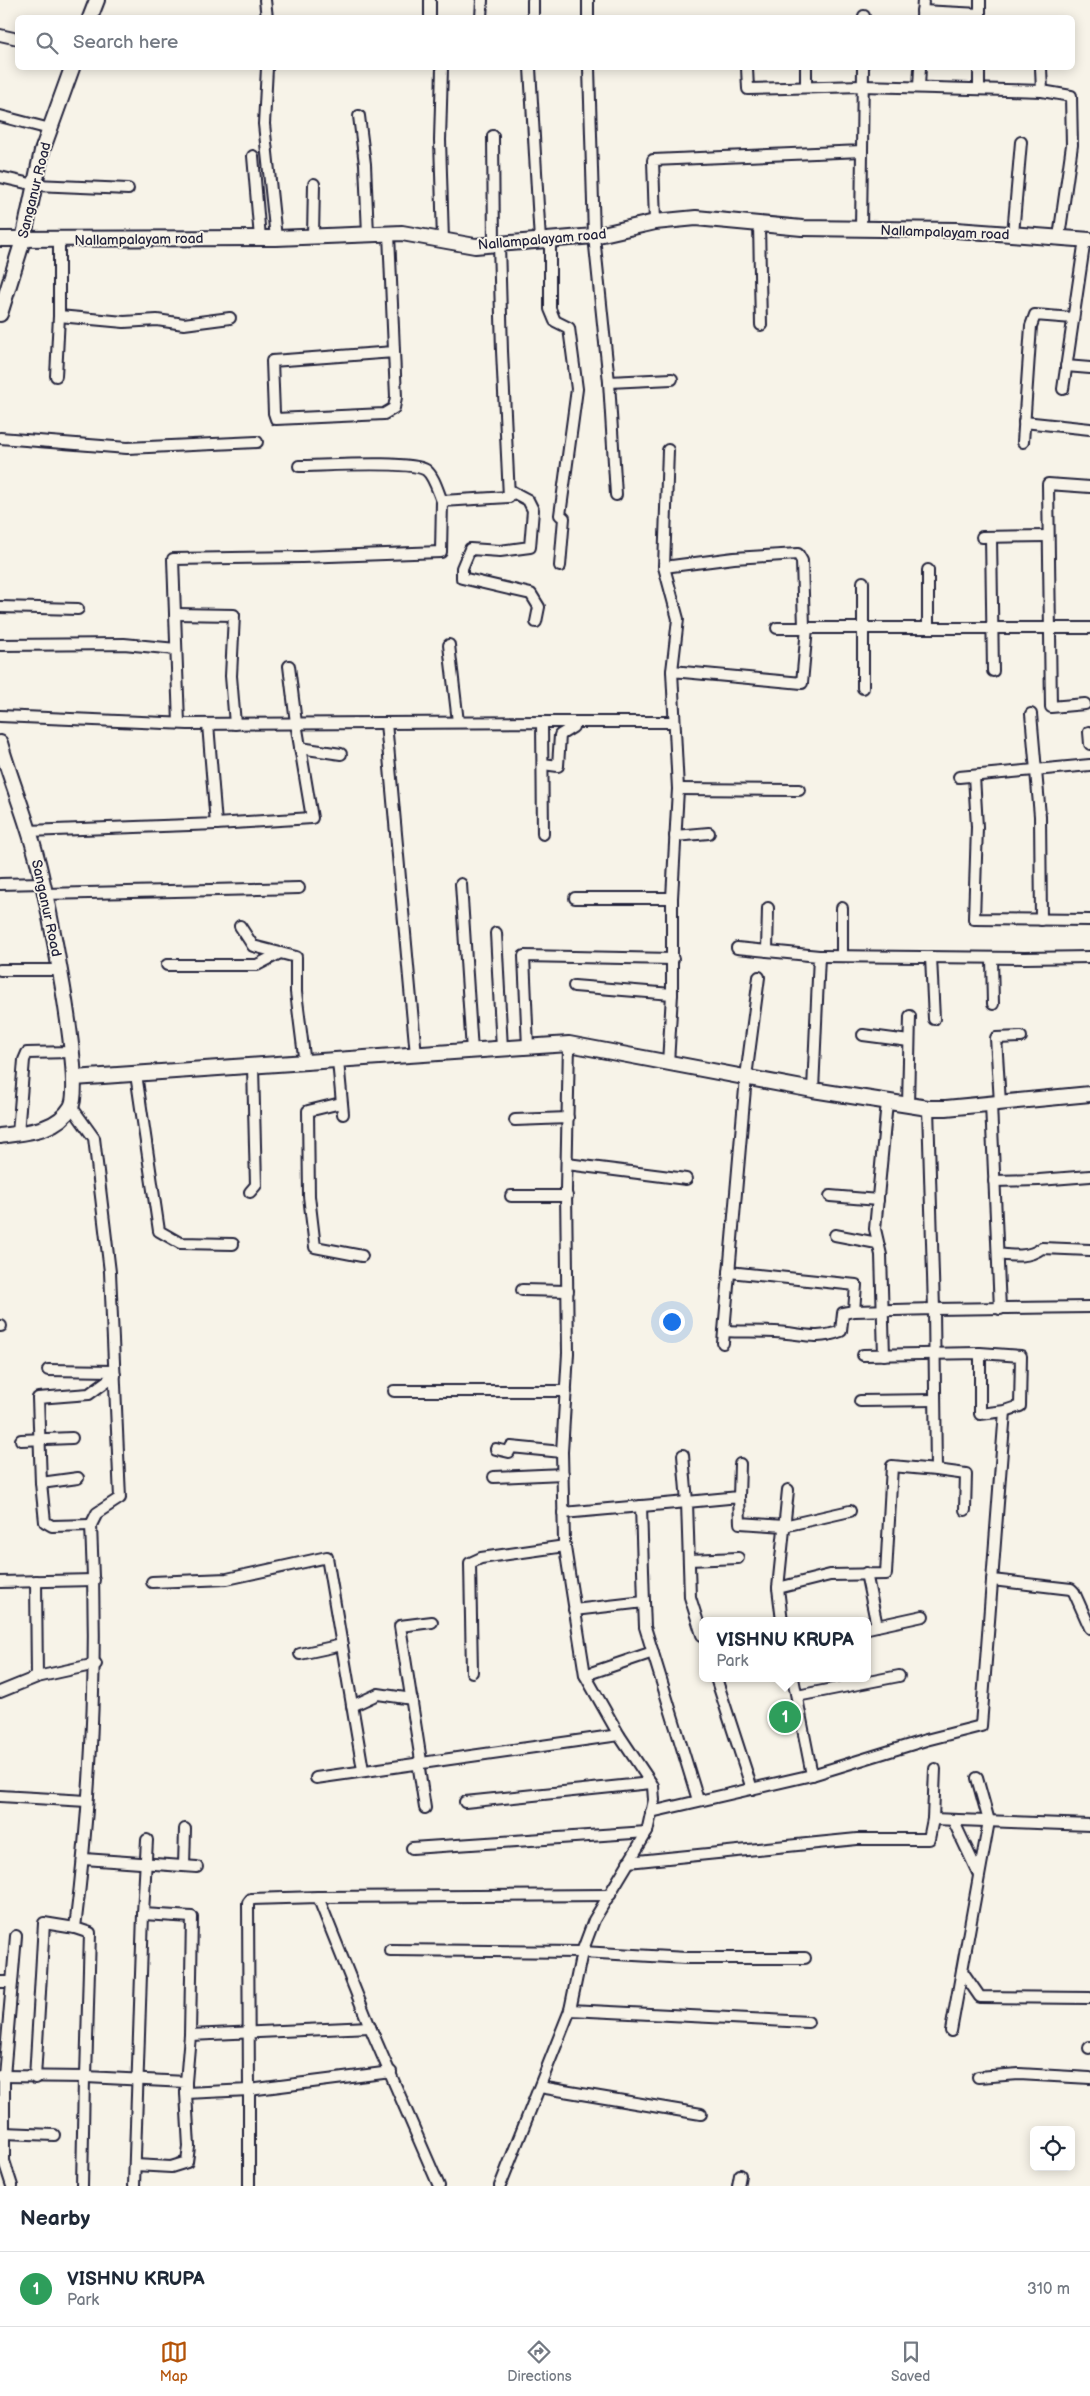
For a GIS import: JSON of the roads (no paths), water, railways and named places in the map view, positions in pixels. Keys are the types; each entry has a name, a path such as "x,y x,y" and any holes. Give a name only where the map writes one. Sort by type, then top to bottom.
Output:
{"street":[{"path":"91,15 97,0"},
{"path":"265,0 267,15"},
{"path":"430,0 430,15"},
{"path":"481,15 482,0"},
{"path":"533,0 533,15"},
{"path":"588,0 588,15"},
{"path":"923,0 922,14 951,15"},
{"path":"980,0 980,15"},
{"path":"0,35 15,38"},
{"name":"Sanganur Road","path":"0,314 23,240 42,151 71,70"},
{"path":"267,70 264,124 276,238"},
{"path":"442,70 440,140 443,241"},
{"path":"530,70 550,309 555,321 569,328 577,389 560,515 564,518 560,566"},
{"path":"588,70 594,236 609,382 616,495"},
{"path":"747,70 748,89 863,86 919,87 1042,91 1071,96 1072,145 1060,238"},
{"path":"806,70 806,87"},
{"path":"861,228 863,70"},
{"path":"919,87 920,70"},
{"path":"979,70 979,89"},
{"path":"1042,70 1042,91"},
{"path":"0,116 50,129"},
{"path":"359,116 365,164 368,234"},
{"path":"442,501 510,497 493,136"},
{"path":"1012,234 1022,142"},
{"path":"655,222 653,160 862,151"},
{"path":"253,156 260,238"},
{"path":"0,177 35,185 128,189"},
{"path":"313,236 314,184"},
{"name":"Nallampalayam road","path":"0,239 276,238 402,233 475,246 594,236 655,222 696,218 802,228 956,230 1087,240"},
{"path":"759,224 761,325"},
{"path":"389,234 394,352 394,408 384,414 276,419 274,413 272,361 394,352"},
{"path":"56,376 59,316 59,240"},
{"path":"1063,389 1087,240"},
{"path":"59,316 124,322 157,320 184,324 230,318"},
{"path":"1023,442 1031,326 1035,316 1073,318"},
{"path":"1066,366 1090,368"},
{"path":"609,382 672,379"},
{"path":"1024,422 1090,429"},
{"path":"0,438 127,448 257,442"},
{"path":"668,450 664,568 678,619 672,671 678,788 672,898 673,959 668,1064"},
{"path":"179,723 173,559 302,558 441,552 442,501 429,473 424,469 401,465 300,466"},
{"path":"1084,704 1051,707 1048,484 1090,487"},
{"path":"509,490 528,500 533,510 530,546 500,551 470,550 462,568 462,578 531,594 539,607 536,622"},
{"path":"992,671 992,628 986,538 1048,536"},
{"path":"664,568 734,558 798,554 802,561 806,627 802,683 672,671"},
{"path":"928,570 928,628"},
{"path":"863,582 863,688"},
{"path":"0,606 78,609"},
{"path":"175,614 234,615 231,676 235,724"},
{"path":"777,628 1090,628"},
{"path":"0,646 124,644 176,649"},
{"path":"449,645 458,722"},
{"path":"28,831 216,824 312,818 296,723 289,666"},
{"path":"1031,714 1040,816 1041,920"},
{"path":"0,716 208,724 674,722"},
{"path":"542,722 543,834"},
{"path":"386,723 416,1056"},
{"path":"208,724 216,824"},
{"path":"543,764 558,766 560,735 573,727"},
{"path":"1089,732 1090,744"},
{"name":"Sanganur Road","path":"0,743 28,831 43,888 59,970 71,1052 74,1078 71,1106"},
{"path":"300,748 341,754"},
{"path":"959,777 1090,765"},
{"path":"974,776 978,827 974,918 1090,920"},
{"path":"678,788 799,790"},
{"path":"675,836 709,833"},
{"path":"0,884 43,888 299,888"},
{"path":"461,884 472,1051"},
{"path":"575,898 672,898"},
{"path":"767,951 768,908"},
{"path":"842,908 842,956"},
{"path":"240,926 254,946 296,958 296,992 304,1064"},
{"path":"496,933 502,1049"},
{"path":"737,948 819,956 1090,957"},
{"path":"167,965 257,965 280,954"},
{"path":"528,1047 524,956 673,959"},
{"path":"813,1090 819,956"},
{"path":"931,957 934,1019"},
{"path":"992,958 994,1004"},
{"path":"0,970 59,970"},
{"path":"723,1343 746,1077 758,977"},
{"path":"574,986 672,994"},
{"path":"908,1105 910,1016"},
{"path":"863,1035 909,1040"},
{"path":"1000,1310 994,1181 996,1038 1021,1037"},
{"path":"500,2186 570,2010 582,1952 594,1920 647,1832 654,1800 651,1783 619,1735 585,1675 565,1546 562,1452 566,1391 568,1291 567,1164 569,1044"},
{"path":"74,1078 304,1064 569,1044 813,1090 928,1108 1090,1094"},
{"path":"18,1133 24,1060 27,1053 71,1052"},
{"path":"338,1061 343,1114"},
{"path":"250,1192 256,1185 253,1067"},
{"path":"136,1074 159,1231 180,1243 233,1244"},
{"path":"341,1102 308,1111 309,1196 315,1247 362,1256"},
{"path":"884,1355 881,1255 875,1229 887,1102"},
{"path":"0,1136 51,1127 71,1106 94,1138 110,1272 120,1498 97,1513 91,1525 96,1664 84,1859 75,1928"},
{"path":"928,1108 934,1309 936,1470"},
{"path":"515,1120 568,1118"},
{"path":"567,1164 686,1179"},
{"path":"994,1181 1090,1176"},
{"path":"511,1196 567,1196"},
{"path":"830,1196 878,1200"},
{"path":"835,1235 877,1242"},
{"path":"998,1254 1016,1257 1036,1253 1042,1248 1090,1250"},
{"path":"729,1272 856,1285 854,1311"},
{"path":"522,1290 568,1291"},
{"path":"724,1331 777,1332 826,1337 841,1331 843,1313 854,1311 1090,1307"},
{"path":"863,1356 980,1353 1021,1356 1020,1406 980,1414 980,1353"},
{"path":"48,1370 114,1373"},
{"path":"91,1525 52,1526 45,1522 41,1482 38,1398 90,1394 114,1373"},
{"path":"394,1392 566,1391"},
{"path":"860,1401 935,1400"},
{"path":"651,1812 812,1775 926,1740 981,1726 1005,1410"},
{"path":"21,1440 72,1438"},
{"path":"496,1449 509,1452 511,1447 562,1452"},
{"path":"683,1455 687,1502 690,1597 699,1626"},
{"path":"740,1464 740,1523 784,1526 850,1511"},
{"path":"778,1588 830,1575 886,1574 892,1466 966,1474 965,1510"},
{"path":"494,1477 563,1474"},
{"path":"41,1482 78,1478"},
{"path":"782,1617 778,1588 788,1490"},
{"path":"563,1513 739,1497"},
{"path":"641,1506 645,1627 698,1800"},
{"path":"472,1672 470,1563 481,1558 565,1546"},
{"path":"152,1582 228,1579 327,1556 362,1770"},
{"path":"689,1560 738,1558"},
{"path":"866,1573 871,1617"},
{"path":"0,1582 94,1580"},
{"path":"992,1580 1071,1589 1090,1628"},
{"path":"36,1581 38,1677"},
{"path":"574,1610 644,1602"},
{"path":"872,1627 923,1616"},
{"path":"425,1808 412,1699 400,1626 432,1622"},
{"path":"300,1654 342,1645"},
{"path":"585,1675 653,1652"},
{"path":"0,1692 38,1677 96,1664"},
{"path":"871,1681 899,1676"},
{"path":"717,1682 752,1789"},
{"path":"794,1682 812,1775"},
{"path":"797,1696 868,1682"},
{"path":"352,1706 378,1694 412,1699"},
{"path":"316,1778 420,1762 539,1748 619,1735"},
{"path":"628,1862 857,1839 929,1839 933,1819 935,1769"},
{"path":"951,2031 988,1821 977,1778"},
{"path":"465,1802 651,1783"},
{"path":"0,1796 87,1802"},
{"path":"933,1819 1090,1825"},
{"path":"953,1820 979,1876"},
{"path":"184,1866 185,1829"},
{"path":"412,1848 647,1832"},
{"path":"134,2186 142,1914 148,1840"},
{"path":"84,1859 197,1867"},
{"path":"249,2186 248,1903 251,1899 610,1895"},
{"path":"318,1897 370,2027 439,2186"},
{"path":"135,2165 171,2167 186,2162 189,2147 186,2087 190,2035 192,1917 142,1914"},
{"path":"35,2078 44,1923 75,1928 90,1933 82,2186"},
{"path":"12,2186 4,2161 2,2076 16,1936"},
{"path":"390,1950 582,1952 686,1958 805,1958"},
{"path":"962,1971 980,1997 1090,1998"},
{"path":"0,1982 12,1982"},
{"path":"570,2010 808,2022"},
{"path":"190,2035 370,2027"},
{"path":"2,2076 137,2080 186,2087 249,2090 390,2072"},
{"path":"978,2077 1019,2074 1090,2078"},
{"path":"540,2087 701,2114"},
{"path":"4,2133 54,2136"},
{"path":"738,2186 740,2175"}],"place":[{"name":"VISHNU KRUPA","path":"785,1717"}]}
